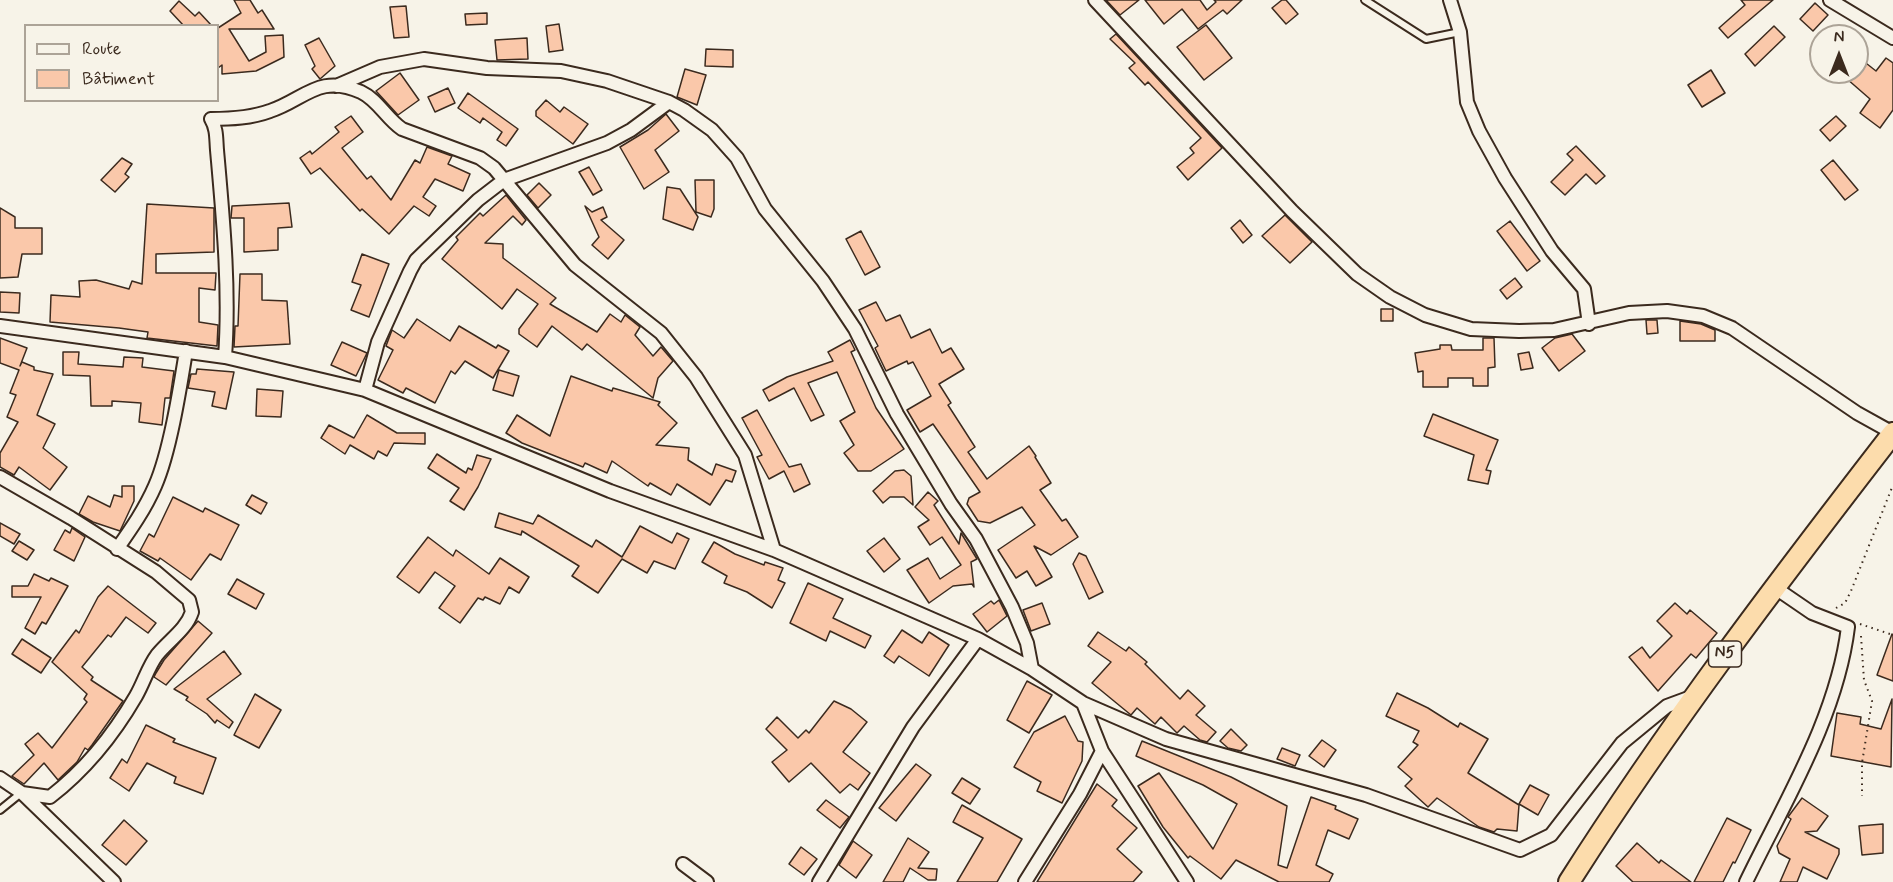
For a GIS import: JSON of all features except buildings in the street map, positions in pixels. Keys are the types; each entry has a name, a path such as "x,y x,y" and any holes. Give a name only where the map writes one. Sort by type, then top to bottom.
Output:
{"highway":[{"name":"N5","path":"1569,882 1694,696 1774,587 1893,433"}],"street":[{"path":"1095,0 1292,211 1357,273 1390,297 1425,315 1471,329 1519,331 1589,324 1629,313 1667,311 1703,316 1732,328 1857,413 1893,433"},
{"path":"1450,0 1460,32 1467,102 1479,131 1505,178 1552,251 1584,288 1589,324"},
{"path":"1830,0 1893,38"},
{"path":"225,357 227,318 220,170 216,126 211,119 257,116 280,108 301,93 336,86 380,67 424,59 487,68 561,71 608,81 669,102 684,110 728,146 777,225 842,306 897,414 985,555 1020,622 1032,669"},
{"path":"336,86 360,92 371,98 392,122 402,129 480,158 494,168 575,265 661,333 701,384 744,455 774,550"},
{"path":"365,390 378,342 416,260 478,200 504,180 607,143 632,130 669,102"},
{"path":"0,326 225,357 365,390 610,491 774,550 978,639 1032,669 1083,703 1166,739 1366,795 1520,850 1551,835 1622,743 1667,706 1694,696"},
{"path":"117,549 140,516 157,484 186,351"},
{"path":"0,477 71,518 156,572 189,600 192,612 189,620 159,652 132,702 77,775 50,797 22,793 7,786 0,778"},
{"path":"1746,882 1812,747 1845,656 1848,627 1812,613 1774,587"},
{"path":"819,882 913,728 978,639"},
{"path":"1083,703 1102,751 1187,882"},
{"path":"1025,882 1080,794 1102,751"},
{"path":"22,793 114,882"},
{"path":"683,864 707,882"}],"lane":[{"path":"1365,0 1426,39 1460,32"},
{"path":"0,810 22,793"}],"path":[{"path":"1812,613 1833,609 1845,603 1893,485"},
{"path":"1862,796 1862,763 1872,701 1864,680 1860,624 1893,635"}]}
